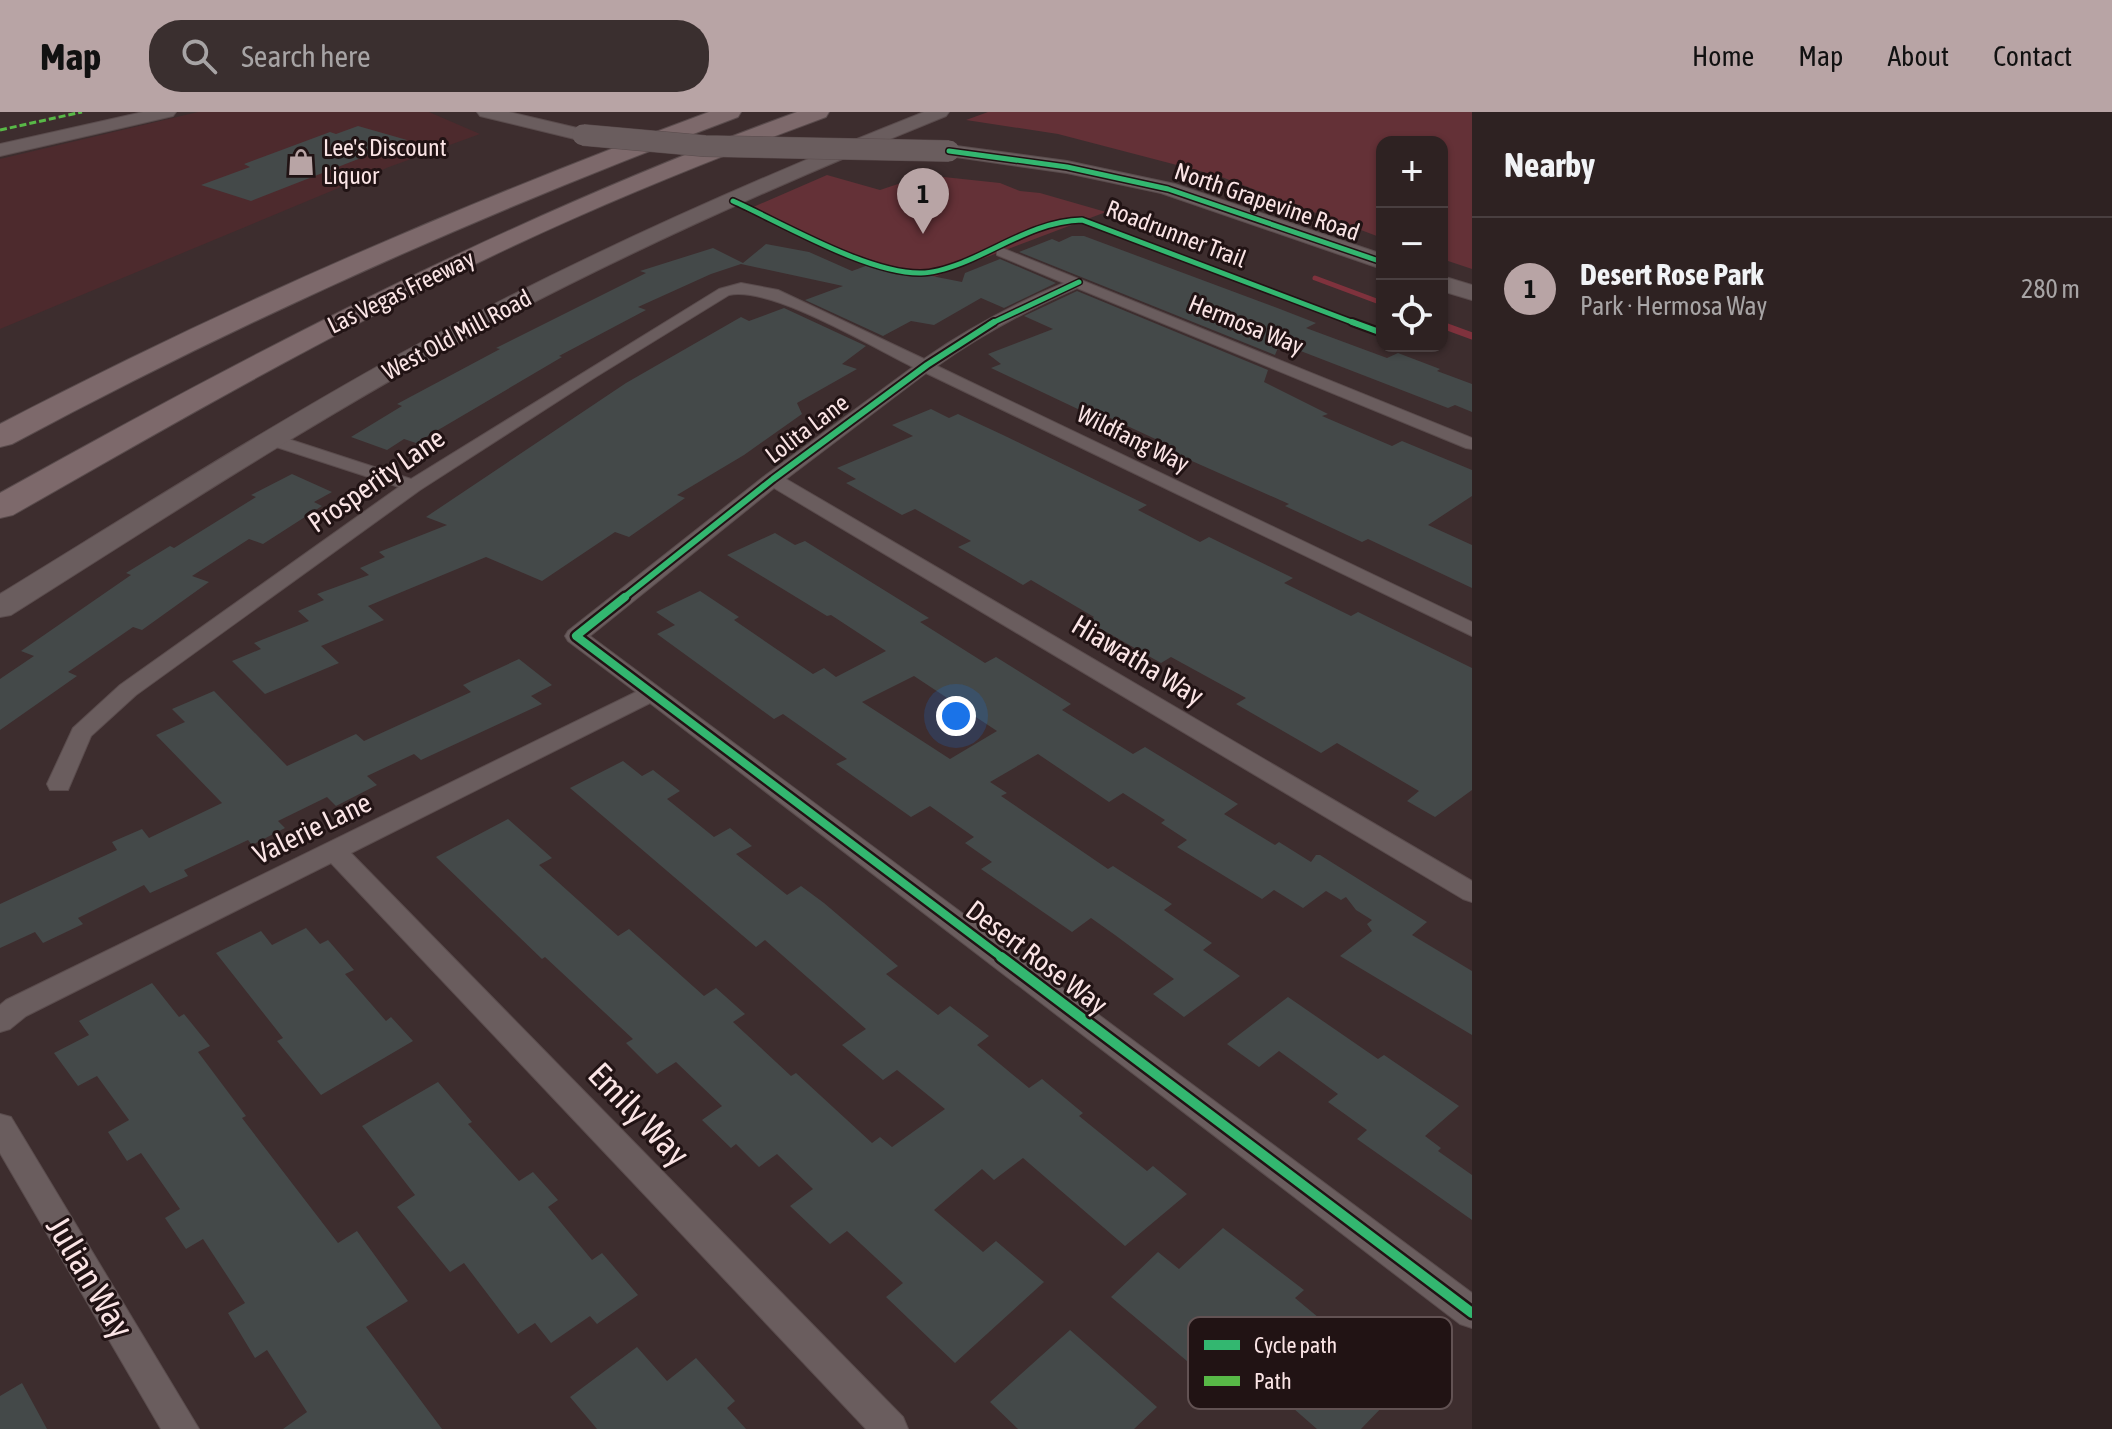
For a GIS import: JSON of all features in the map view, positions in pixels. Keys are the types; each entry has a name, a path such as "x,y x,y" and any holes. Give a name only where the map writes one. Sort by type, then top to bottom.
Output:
{"highway":[{"name":"Las Vegas Freeway","path":"0,437 261,307 441,225 591,163 730,112"},
{"name":"Las Vegas Freeway","path":"0,507 339,321 493,246 651,176 818,112"}],"main road":[{"path":"0,138 115,112"},
{"path":"0,150 167,112"},
{"name":"North Grapevine Road","path":"486,112 583,135 705,146 949,151 1069,167 1186,194 1376,260"},
{"name":"West Old Mill Road","path":"0,608 270,439 530,295 682,223 940,112"},
{"path":"1448,285 1472,293"}],"street":[{"name":"Hermosa Way","path":"1002,252 1472,444"},
{"name":"Lolita Lane","path":"576,636 773,479 971,334 1025,305 1079,282"},
{"name":"Prosperity Lane","path":"59,784 81,733 128,690 413,486 588,374 724,292 741,288 773,293"},
{"name":"Wildfang Way","path":"773,293 1472,630"},
{"path":"270,439 413,486"},
{"name":"Hiawatha Way","path":"773,479 1472,893"},
{"name":"Desert Rose Way","path":"576,636 1472,1313"},
{"name":"Valerie Lane","path":"0,1021 16,1008 653,693"},
{"name":"Emily Way","path":"334,851 890,1429"},
{"name":"Julian Way","path":"0,1126 181,1429"}],"shaded area":[{"path":"198,112 429,112 480,134 389,167 0,329 0,159"},
{"path":"988,112 1472,112 1472,269 1448,261 1448,136 1376,136 1376,236 1219,176 1058,134 966,120"},
{"path":"827,175 880,190 925,175 1000,183 1020,191 1040,193 1106,212 913,285 744,211"}],"building":[{"name":"Lee's Discount Liquor","path":"358,126 407,140 251,201 201,185 250,167 244,164 330,132 336,134"},
{"path":"1072,236 1084,236 1280,309 1316,323 1306,328 1387,358 1398,353 1440,369 1437,371 1472,384 1472,412 1455,405 1448,408 1280,343 1275,355 1019,252 1052,239 1059,242"},
{"path":"766,244 809,252 852,271 871,264 962,282 965,273 1000,259 1056,283 1004,308 981,298 934,325 911,321 883,336 805,300 843,286 741,264 638,307 646,310 559,356 562,357 416,443 404,439 387,450 351,437 402,406 397,404 500,349 496,348 646,273 640,271 713,248 743,263"},
{"path":"1077,291 1268,370 1264,382 1328,414 1322,416 1392,446 1402,441 1472,470 1472,496 1428,525 1472,545 1472,588 1368,539 1362,542 1285,506 1289,504 1158,446 1164,443 1108,417 1101,420 991,368 1001,364 988,354 1053,329 1024,316"},
{"path":"784,308 866,346 842,364 857,369 797,403 802,414 744,455 677,495 685,498 629,537 615,532 542,581 486,557 368,606 384,620 321,646 339,663 265,694 232,661 261,649 254,643 309,621 298,611 324,600 317,594 369,575 360,568 385,557 379,552 447,525 426,517 626,383 741,317 749,321"},
{"path":"931,409 949,418 958,414 1003,435 1147,505 1138,510 1200,542 1209,537 1293,578 1284,583 1351,616 1358,612 1472,668 1472,790 1435,817 1407,801 1419,791 1337,743 1321,753 1236,704 1246,698 1171,657 1161,663 1087,621 1094,617 1031,580 1023,585 958,547 971,541 915,509 902,515 846,483 856,479 837,468 913,436 892,425"},
{"path":"292,474 332,492 314,502 322,506 263,544 249,539 192,576 209,582 142,630 133,627 68,672 77,676 0,730 0,679 34,656 21,651 131,575 126,573 170,546 174,548 256,497 251,495"},
{"path":"775,533 795,545 805,541 929,618 920,622 985,663 996,657 1071,704 1062,710 1133,754 1145,747 1238,804 1224,814 1275,845 1279,842 1311,862 1316,855 1320,855 1427,922 1412,935 1472,971 1472,1035 1340,956 1372,931 1367,924 1372,920 1356,910 1346,897 1341,900 1326,891 1303,908 1274,890 1262,899 1177,847 1187,840 1161,823 1165,820 1123,793 1109,802 1038,754 990,782 1007,793 1001,796 1108,869 1113,866 1172,904 1164,910 1212,943 1203,950 1240,976 1184,1017 1153,994 1174,979 1115,935 1091,918 1072,932 981,869 992,862 965,843 974,837 930,806 911,817 836,764 847,759 783,714 774,719 657,634 675,625 656,612 700,591 739,617 734,620 813,674 824,668 836,677 886,651 727,555","holes":["914,676 997,731 950,759 862,702"]},
{"path":"519,659 552,685 531,696 542,704 421,760 414,754 367,776 377,785 336,806 327,797 278,821 285,828 252,845 248,840 184,870 188,876 150,893 144,885 78,918 83,924 43,943 35,932 0,948 0,904 117,850 112,842 142,829 149,838 222,803 156,735 185,722 172,709 214,691 287,766 356,734 364,741 471,692 463,685"},
{"path":"623,761 642,776 653,770 680,791 667,799 714,837 730,828 752,846 736,854 787,895 801,886 824,903 898,966 886,974 938,1015 950,1006 989,1036 977,1045 1029,1088 1042,1079 1083,1113 1079,1116 1147,1171 1153,1166 1187,1194 1125,1246 1023,1158 994,1180 982,1169 934,1210 983,1252 996,1241 1044,1282 955,1363 886,1297 903,1283 847,1231 830,1244 790,1206 813,1189 777,1154 759,1167 736,1144 731,1148 702,1120 722,1106 676,1062 657,1074 626,1043 633,1039 545,957 542,959 436,857 508,819 552,858 539,865 618,936 629,929 704,996 716,988 745,1014 733,1022 791,1076 796,1073 872,1143 880,1137 892,1147 945,1109 897,1070 883,1080 842,1045 866,1029 765,940 756,947 570,788"},
{"path":"306,928 320,944 328,940 354,970 345,974 386,1021 391,1017 413,1041 321,1095 277,1041 283,1038 216,953 261,931 272,945"},
{"path":"152,983 179,1017 184,1014 210,1046 198,1052 246,1116 242,1118 338,1243 357,1231 408,1301 366,1327 442,1429 283,1429 307,1412 267,1350 255,1358 228,1313 245,1303 203,1239 186,1249 165,1218 180,1209 141,1153 127,1161 108,1132 129,1120 97,1076 78,1086 54,1053 89,1035 79,1021"},
{"path":"1288,997 1378,1059 1384,1055 1459,1106 1425,1136 1441,1148 1438,1151 1472,1175 1472,1220 1357,1139 1367,1130 1328,1102 1338,1094 1279,1051 1259,1067 1227,1044"},
{"path":"438,1082 472,1122 468,1124 519,1181 533,1172 558,1200 548,1207 592,1260 602,1253 638,1295 597,1324 590,1316 551,1343 535,1323 518,1334 464,1263 450,1272 397,1207 415,1195 362,1126"},
{"path":"1223,1228 1304,1290 1295,1298 1318,1317 1188,1317 1188,1362 1111,1297 1158,1252 1179,1269"},
{"path":"1070,1330 1157,1407 1134,1429 1018,1429 990,1402"},
{"path":"637,1347 667,1381 696,1358 735,1401 727,1408 746,1429 597,1429 570,1397"},
{"path":"22,1383 47,1429 0,1429 0,1396"},
{"path":"1294,1409 1380,1409 1361,1429 1317,1429"}],"waterway":[{"path":"1315,278 1376,301"},
{"path":"1448,327 1472,336"}],"marked path":[{"path":"0,130 82,112"}],"cycle path":[{"path":"949,151 1067,167 1168,189 1376,260"},
{"name":"Roadrunner Trail","path":"733,201 854,256 903,271 921,273 961,263 1046,226 1082,220 1376,331"},
{"path":"1079,282 1025,305 971,334 773,479 576,636 1472,1313"}],"place":[{"name":"Lee's Discount Liquor","path":"301,162"},
{"name":"Desert Rose Park","path":"923,234"}]}
